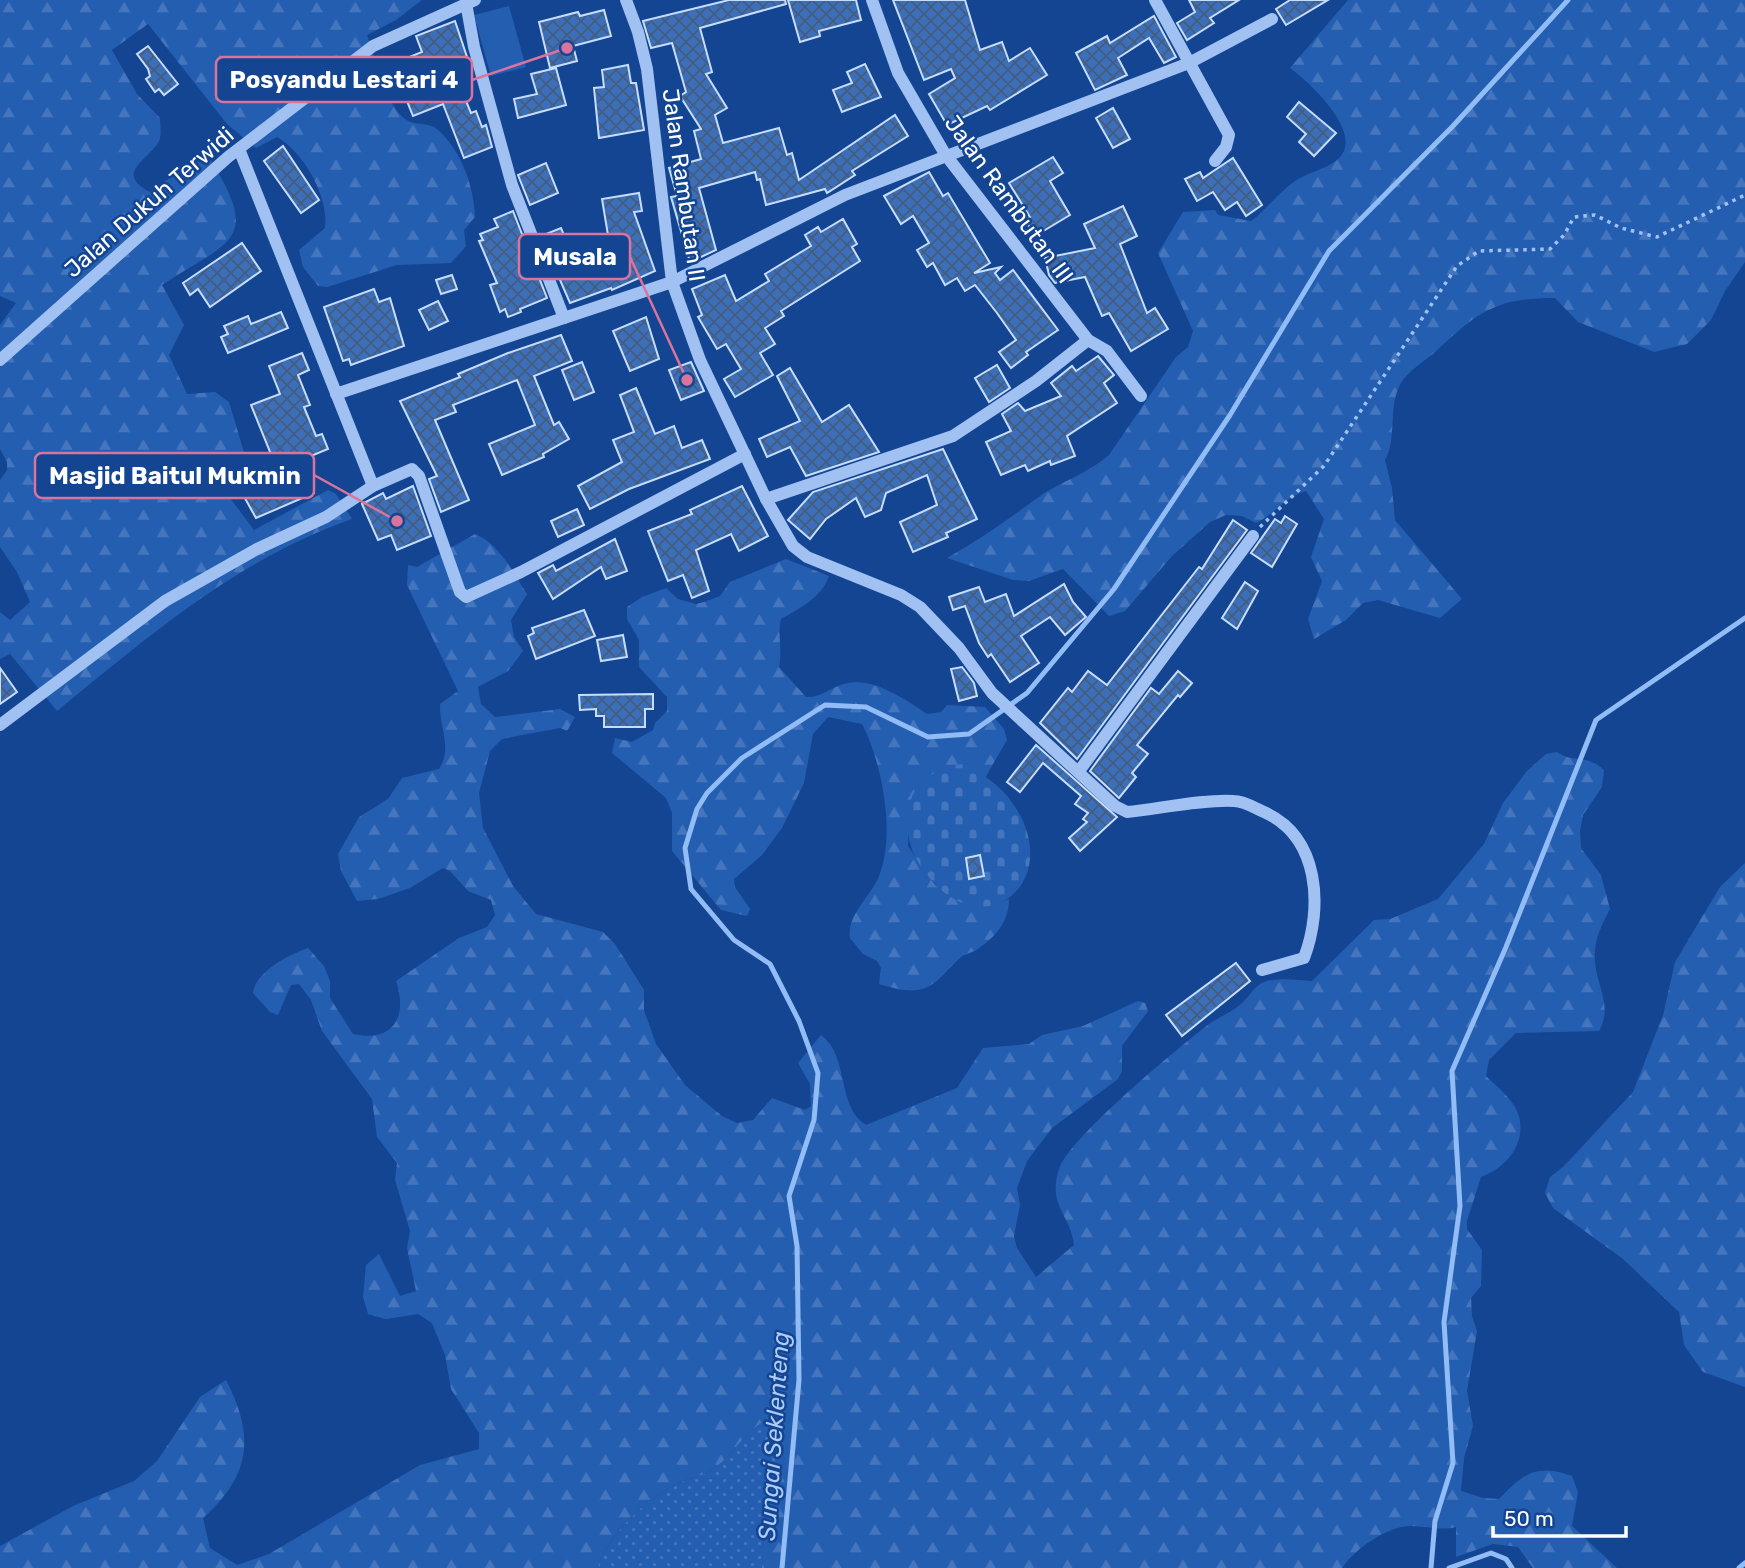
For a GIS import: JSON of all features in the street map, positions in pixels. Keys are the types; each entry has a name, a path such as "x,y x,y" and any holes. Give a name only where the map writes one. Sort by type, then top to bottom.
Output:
{"street":[{"name":"Jalan Rambutan II","path":"626,0 638,32 647,69 673,282 700,360 766,499 793,546 807,557 901,595 920,607 959,648 992,693 1079,771"},
{"name":"Jalan Rambutan III","path":"872,0 898,74 945,154 1088,340 1107,351 1141,396"},
{"path":"1155,0 1229,135 1226,148 1215,160"},
{"path":"471,1 474,47 512,185 564,318"},
{"name":"Jalan Dukuh Terwidi","path":"0,360 239,149 373,46 471,1"},
{"path":"336,394 673,282 845,195 945,154 1189,63 1272,19"},
{"path":"239,149 373,486"},
{"path":"766,499 953,436 1036,381 1088,340"},
{"path":"0,725 165,601 257,549 326,517 373,486 412,468 416,472 460,592 471,597 745,454"},
{"path":"1253,536 1079,771 1115,806 1127,812 1235,800 1272,815 1285,824 1308,858 1315,897 1304,958 1262,970"}],"path":[{"path":"1253,536 1298,488 1324,467 1457,266 1479,251 1550,249 1564,235 1574,216 1595,215 1621,228 1657,237 1745,195"}],"green space":[{"path":"0,0 422,0 396,20 367,35 382,80 398,113 413,123 437,129 453,147 469,181 475,217 464,230 466,246 451,263 397,265 327,287 318,286 303,267 299,250 325,228 323,203 313,176 296,153 277,137 256,148 227,124 148,24 112,50 137,94 160,118 159,141 137,166 134,179 150,192 190,164 210,159 226,186 234,207 236,223 231,236 221,247 162,285 184,325 169,355 187,394 215,392 229,402 246,459 230,498 254,530 328,490 336,494 352,519 271,555 196,602 57,711 10,654 0,659 0,612 10,620 30,602 17,572 0,547 0,480 7,470 7,462 0,449 0,325 16,303 0,296"},
{"path":"1348,0 1745,0 1745,262 1725,291 1711,320 1687,344 1654,352 1578,322 1555,298 1516,301 1475,318 1407,375 1394,402 1391,442 1385,460 1392,488 1395,520 1462,599 1440,618 1378,600 1363,603 1346,620 1314,639 1308,619 1322,581 1311,557 1324,519 1306,491 1292,497 1256,523 1242,516 1226,515 1210,522 1172,556 1125,611 1109,616 1063,569 1029,581 1013,580 947,558 1043,494 1109,455 1176,357 1188,347 1193,331 1158,253 1183,212 1215,210 1218,215 1251,221 1295,181 1338,159 1345,148 1345,136 1340,123 1321,96 1290,68"},
{"path":"509,6 526,67 491,76 474,15"},
{"path":"475,534 484,538 499,552 527,594 511,620 514,637 523,651 508,671 478,687 481,704 495,717 560,709 575,717 567,731 560,728 502,739 490,751 479,793 483,828 513,886 536,914 603,932 615,944 644,990 644,1010 656,1044 685,1085 722,1116 737,1123 753,1120 772,1098 805,1110 811,1106 810,1084 798,1063 821,1035 836,1055 850,1106 866,1125 957,1088 983,1048 1029,1044 1042,1035 1083,1026 1138,1001 1145,1003 1148,1011 1122,1046 1122,1071 1118,1079 1052,1128 1027,1161 1017,1188 1020,1205 1014,1236 1017,1248 1036,1277 1074,1245 1056,1192 1059,1169 1082,1136 1126,1094 1209,1024 1234,1010 1260,984 1282,979 1312,981 1374,920 1390,919 1438,899 1484,844 1503,803 1527,771 1546,754 1557,752 1563,756 1591,762 1604,770 1602,787 1583,815 1580,831 1581,848 1601,875 1610,909 1598,934 1595,948 1596,971 1605,1013 1603,1022 1599,1031 1516,1033 1489,1060 1486,1076 1512,1102 1518,1113 1520,1134 1513,1153 1506,1161 1481,1177 1467,1221 1467,1229 1482,1250 1481,1286 1471,1298 1472,1316 1477,1331 1467,1391 1473,1426 1464,1458 1461,1491 1483,1498 1499,1499 1515,1483 1531,1473 1548,1471 1572,1476 1578,1492 1572,1526 1617,1568 1533,1568 1518,1547 1493,1544 1456,1557 1456,1527 1411,1526 1392,1530 1372,1540 1342,1568 762,1568 765,1517 785,1457 785,1425 771,1418 753,1429 710,1471 679,1483 641,1508 611,1542 597,1568 0,1568 0,1546 73,1506 134,1481 157,1461 200,1397 226,1380 241,1419 243,1454 231,1486 203,1518 210,1548 237,1565 269,1554 420,1465 479,1449 479,1433 451,1389 445,1355 432,1323 418,1314 386,1319 368,1314 363,1297 366,1265 379,1254 400,1296 416,1291 407,1248 410,1231 395,1180 397,1163 377,1137 372,1099 322,1031 311,1000 299,984 291,985 278,1015 270,1012 253,993 255,985 267,971 308,948 324,966 330,981 330,998 353,1034 379,1034 388,1030 398,1016 400,1005 396,981 459,938 487,927 495,915 491,900 468,891 450,871 443,868 410,888 378,899 357,901 341,871 338,854 359,817 388,799 402,778 439,769 443,761 445,746 440,704 458,691 407,585 408,565 417,567"},
{"path":"786,559 829,576 815,596 781,619 779,667 806,697 820,695 852,682 863,683 886,690 927,714 941,712 947,705 985,707 1004,729 1007,740 985,778 967,763 909,806 908,846 935,885 963,902 994,905 1009,899 1004,921 991,938 977,950 962,956 938,980 922,989 905,990 879,984 881,968 877,961 863,954 850,938 855,914 879,876 886,840 881,778 862,724 828,717 813,734 804,783 782,828 762,855 734,879 735,887 750,909 747,916 721,910 672,851 672,813 666,798 612,753 615,738 632,742 653,730 655,723 667,711 667,697 639,667 639,640 627,619 627,607 642,597 666,588 678,599 696,604 704,602 720,596 730,582"},
{"path":"967,763 1007,796 1026,829 1030,855 1025,878 1013,895 995,905 973,906 951,897 922,868 909,839 910,801 920,784 936,772"},
{"path":"1745,863 1745,1387 1703,1372 1684,1345 1679,1312 1623,1259 1553,1208 1545,1193 1550,1177 1563,1167 1633,1092 1663,1015 1675,962 1720,887"},
{"path":"771,1418 785,1425 785,1457 765,1517 762,1568 597,1568 611,1542 641,1508 679,1483 710,1471 753,1429"}],"building":[{"path":"729,0 785,0 786,4 700,28 712,72 706,74 727,108 715,115 723,143 779,128 787,155 792,153 799,180 895,115 908,136 852,171 855,175 827,193 825,189 766,205 760,179 757,180 755,172 699,188 716,250 690,262 671,197 677,196 669,168 701,159 694,131 701,129 680,96 686,92 672,43 651,48 643,21"},
{"path":"788,0 856,0 861,20 819,31 820,36 800,42"},
{"path":"893,0 965,0 980,50 1002,42 1009,61 1030,48 1047,75 990,110 987,106 947,125 929,94 955,78 951,69 924,80"},
{"path":"1189,0 1239,0 1210,18 1214,23 1187,40 1177,23 1195,12"},
{"path":"1290,0 1328,0 1286,25 1276,9"},
{"path":"604,10 611,36 573,46 577,61 550,68 539,22 578,12 580,16"},
{"path":"1154,16 1176,57 1164,63 1149,38 1118,58 1127,75 1095,90 1076,53 1107,36 1110,43"},
{"path":"455,21 470,66 454,72 471,113 476,111 482,127 486,125 492,147 464,158 443,104 413,116 392,64 422,52 416,36"},
{"path":"148,46 178,84 164,95 159,89 155,92 146,79 150,76 148,69 137,54"},
{"path":"865,64 881,97 842,112 833,90 852,83 847,72"},
{"path":"628,65 631,83 636,83 644,130 599,138 594,88 604,87 602,70"},
{"path":"556,68 566,105 518,118 514,99 537,94 531,74"},
{"path":"1299,102 1336,133 1314,156 1299,142 1306,134 1287,117"},
{"path":"1113,108 1130,139 1113,148 1096,118"},
{"path":"283,146 319,200 301,213 264,161"},
{"path":"1053,157 1063,173 1050,181 1070,215 1035,236 1025,220 1030,217 1009,183"},
{"path":"1233,158 1262,205 1246,216 1237,202 1225,210 1213,192 1197,201 1185,179 1200,172 1203,178"},
{"path":"546,163 558,193 530,205 518,175"},
{"path":"929,172 943,196 948,193 990,263 974,273 1001,267 995,273 1000,280 1013,270 1058,330 1026,352 1028,355 1011,368 999,352 1016,340 997,313 975,285 965,291 957,278 945,285 933,263 927,267 917,250 929,243 913,216 901,224 884,196"},
{"path":"639,193 642,211 634,212 655,271 612,290 611,288 570,303 541,236 561,228 572,255 609,241 602,199"},
{"path":"1123,206 1137,236 1120,244 1147,313 1155,308 1168,329 1131,351 1109,313 1102,316 1085,277 1055,283 1049,275 1045,258 1095,248 1084,224"},
{"path":"513,211 547,298 508,317 505,309 500,312 490,285 497,283 479,241 483,240 480,234 498,227 494,219"},
{"path":"843,219 857,244 852,247 860,261 781,311 784,316 765,328 775,344 760,353 773,375 735,397 724,379 741,369 726,344 717,349 698,317 702,315 692,289 725,275 736,301 769,281 765,274 811,246 805,235 818,227 821,232"},
{"path":"242,243 261,271 210,307 198,289 190,295 183,283"},
{"path":"452,275 457,289 441,294 436,280"},
{"path":"374,289 379,302 390,298 404,346 351,365 349,359 343,361 324,307"},
{"path":"438,301 448,321 429,330 419,310"},
{"path":"281,312 288,328 228,353 221,337 228,334 224,326 248,316 251,324"},
{"path":"646,317 659,359 630,371 613,331"},
{"path":"561,335 572,361 534,376 554,425 559,422 569,439 543,454 544,457 502,475 489,444 535,425 517,380 453,405 456,412 435,420 469,500 441,512 429,479 437,476 400,401 460,377 458,374 508,353"},
{"path":"302,353 309,370 298,375 310,405 304,407 316,436 322,434 328,449 301,460 314,493 256,518 242,493 279,474 251,405 280,394 269,366"},
{"path":"1098,356 1114,375 1104,383 1117,403 1067,436 1075,456 1051,465 1050,461 1028,471 1025,465 1001,475 986,442 1011,431 1002,414 1018,403 1025,411 1061,396 1051,383 1072,366 1076,371"},
{"path":"582,362 594,392 574,400 562,370"},
{"path":"691,362 704,391 681,400 669,370"},
{"path":"997,365 1010,388 989,402 975,378"},
{"path":"790,368 822,422 849,405 879,452 806,476 790,447 767,457 759,439 800,421 777,376"},
{"path":"636,388 655,434 674,426 682,448 702,440 710,459 629,489 590,509 578,486 622,462 613,440 634,432 620,395"},
{"path":"943,449 977,519 946,533 948,537 913,552 900,522 937,505 927,475 886,493 881,510 865,517 856,498 826,519 810,539 788,520 813,492"},
{"path":"413,486 431,536 397,550 391,535 378,540 362,504 383,493 386,499"},
{"path":"742,486 768,536 739,551 731,534 696,550 709,591 692,598 683,575 668,581 648,531 692,514 690,510"},
{"path":"577,509 584,525 558,537 551,521"},
{"path":"1285,516 1297,524 1272,567 1251,553 1275,519 1281,523"},
{"path":"1233,520 1247,530 1077,759 1040,723 1068,688 1072,692 1088,671 1107,685 1199,567 1202,569"},
{"path":"615,539 627,571 606,579 601,567 553,599 538,573 553,565 556,571"},
{"path":"1245,582 1258,591 1237,629 1222,618"},
{"path":"1064,584 1073,602 1086,617 1065,635 1050,617 1021,636 1039,663 1010,682 991,654 988,657 979,643 965,606 953,610 949,597 979,587 985,602 1006,594 1014,616"},
{"path":"584,610 595,636 536,659 528,636 534,633 532,628"},
{"path":"623,635 627,657 601,661 597,640"},
{"path":"962,667 974,683 977,696 959,701 951,669"},
{"path":"0,668 17,692 0,704"},
{"path":"1178,671 1192,683 1180,697 1178,695 1137,745 1148,754 1132,773 1136,777 1119,798 1090,771 1151,688 1159,694"},
{"path":"653,694 653,709 645,709 645,727 604,727 604,716 596,716 596,709 580,710 579,695"},
{"path":"1036,745 1117,817 1080,851 1069,838 1087,822 1083,819 1088,813 1075,804 1081,796 1043,763 1020,792 1007,782"},
{"path":"980,855 984,876 969,879 966,858"},
{"path":"1236,963 1250,981 1182,1036 1166,1015"}],"waterway":[{"name":"Sungai Seklenteng","path":"782,1568 799,1380 797,1246 789,1196 814,1120 818,1073 799,1021 770,964 734,940 691,889 685,848 697,809 707,793 742,758 825,705 866,707 928,737 969,734 1027,693 1114,589 1230,415 1329,251 1453,126 1568,0"},
{"path":"1431,1568 1435,1521 1453,1463 1444,1322 1460,1206 1452,1071 1506,947 1596,720 1745,618"},
{"path":"1449,1568 1491,1553 1506,1559 1512,1568"},
{"path":"1739,1568 1745,1563"}],"place":[{"name":"Posyandu Lestari 4","path":"567,48"},
{"name":"Musala","path":"687,380"},
{"name":"Masjid Baitul Mukmin","path":"397,521"}]}
